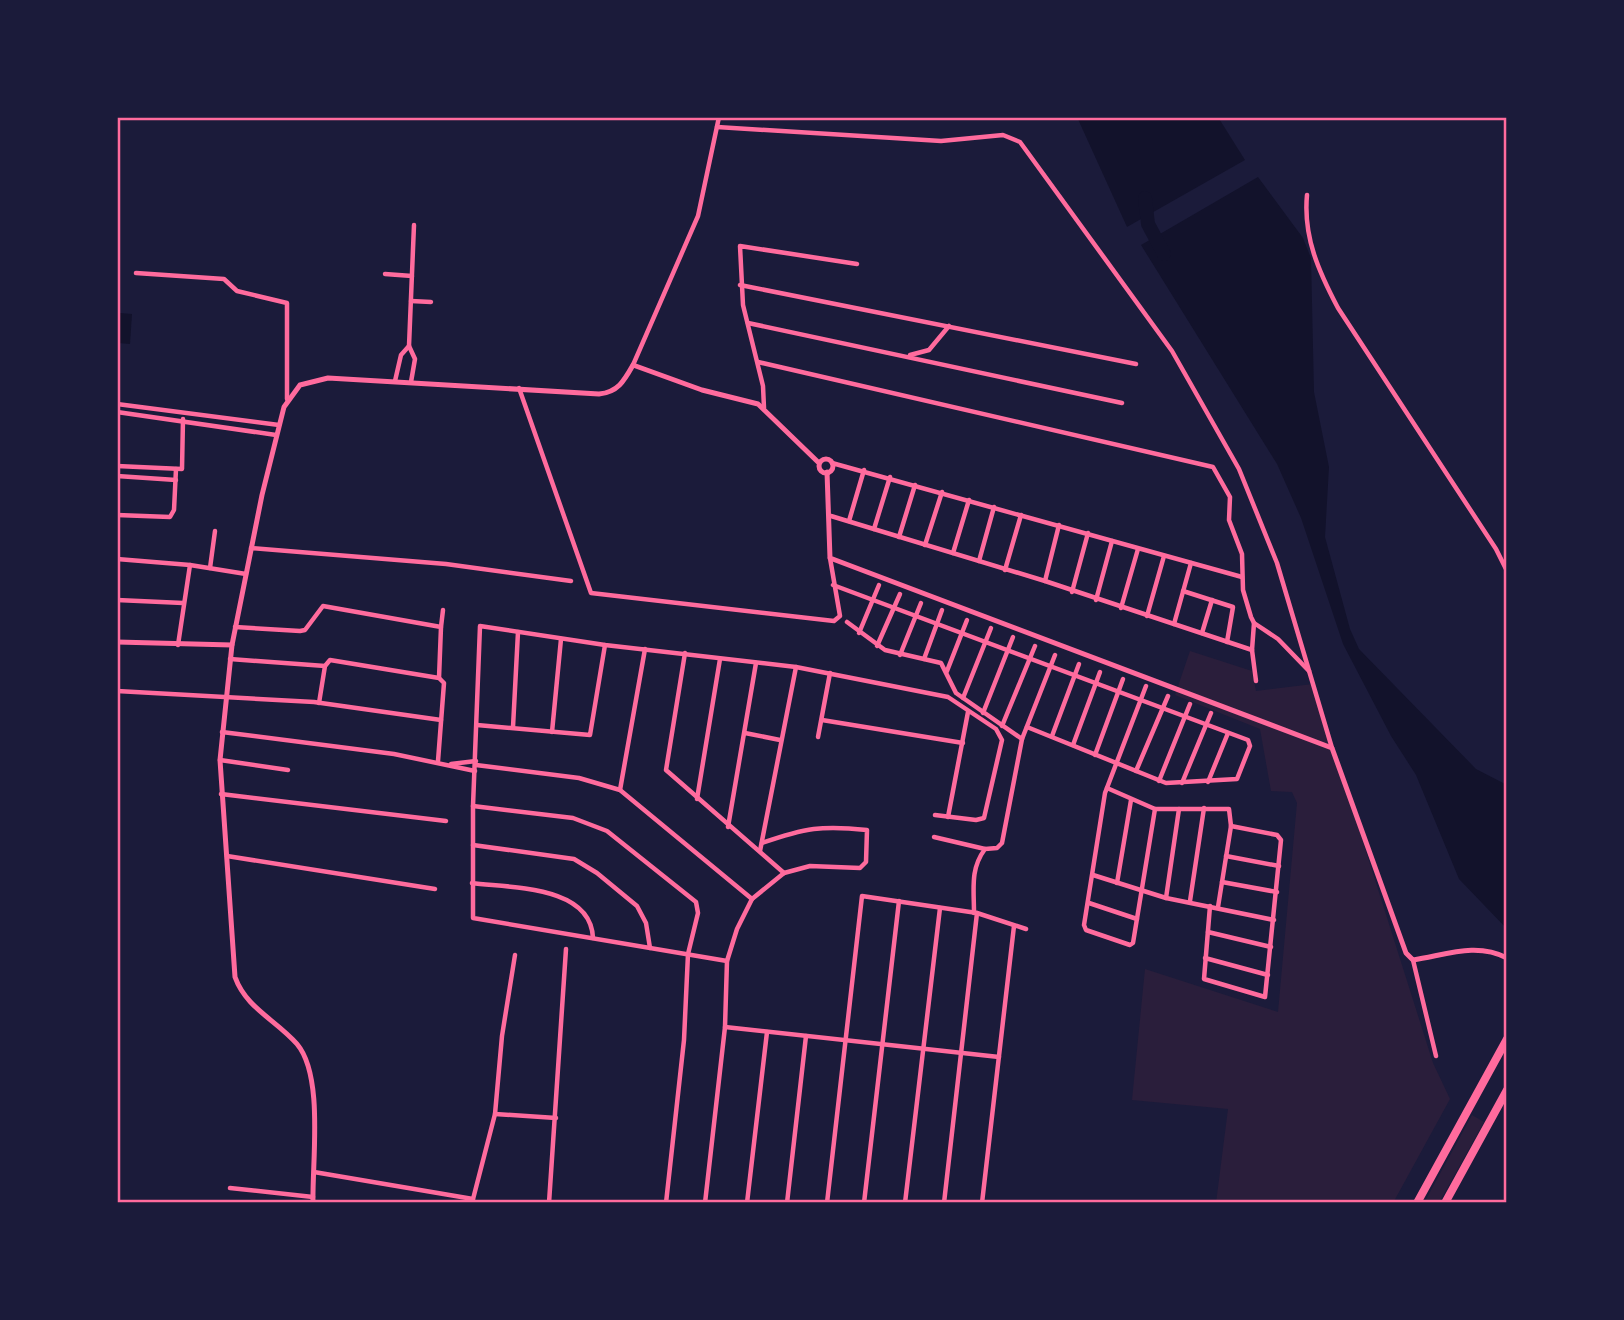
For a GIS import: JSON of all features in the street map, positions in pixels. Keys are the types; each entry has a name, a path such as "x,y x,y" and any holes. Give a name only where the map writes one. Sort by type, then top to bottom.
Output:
{"highway":[{"path":"1418,1203 1507,1039"},
{"path":"1445,1203 1507,1090"}],"street":[{"path":"287,399 300,385 318,379 519,387 578,394 612,393 622,384 633,365 698,216 719,117"},
{"path":"717,127 941,141 1003,135 1014,138 1027,149 1172,351 1239,469 1268,536 1332,748 1404,948 1413,960 1436,1056"},
{"path":"1307,195 1305,216 1321,276 1338,308 1496,549 1507,571"},
{"path":"411,382 415,359 409,346 414,225"},
{"path":"764,408 758,362 740,285 740,246 857,264"},
{"path":"136,273 224,279 237,291 287,303 287,399 276,435 235,627 220,760 234,967 238,985 252,1005 296,1043 309,1065 313,1111 313,1200 230,1188"},
{"path":"385,274 412,276"},
{"path":"740,285 1136,364"},
{"path":"411,301 431,302"},
{"path":"748,323 1122,403"},
{"path":"906,356 929,350 949,326"},
{"path":"395,381 401,355 409,346"},
{"path":"758,362 1213,467 1230,497 1229,520 1242,554 1242,577 1254,623 1252,650 1256,681"},
{"path":"633,365 764,408 819,463 820,470 827,472 832,469 832,463"},
{"path":"519,387 591,593 834,621 840,617 830,558 831,516 827,472"},
{"path":"117,404 279,425"},
{"path":"161,410 161,419"},
{"path":"117,412 276,435"},
{"path":"117,466 183,468 183,413"},
{"path":"819,463 826,458 832,463 1242,577"},
{"path":"117,515 170,517 177,469"},
{"path":"849,521 864,470"},
{"path":"117,476 176,480"},
{"path":"874,529 890,477"},
{"path":"899,537 915,485"},
{"path":"925,545 942,492"},
{"path":"953,553 969,500"},
{"path":"979,561 994,507"},
{"path":"1005,570 1021,515"},
{"path":"831,516 1252,650"},
{"path":"1045,582 1059,525"},
{"path":"211,568 215,531"},
{"path":"1072,593 1088,533"},
{"path":"1096,600 1112,541"},
{"path":"251,548 446,564 571,582"},
{"path":"1121,608 1138,549"},
{"path":"1147,616 1164,556"},
{"path":"830,558 1332,748"},
{"path":"117,559 190,565 246,574"},
{"path":"1174,624 1191,563"},
{"path":"178,645 190,565"},
{"path":"833,585 962,631 1250,743 1237,779 1182,783 1159,781 1027,727"},
{"path":"859,633 879,585"},
{"path":"1183,592 1231,605 1235,609 1227,642"},
{"path":"877,646 900,594"},
{"path":"117,600 183,603"},
{"path":"1202,633 1212,600"},
{"path":"900,655 921,603"},
{"path":"235,627 306,630 323,606 441,627"},
{"path":"439,678 443,610"},
{"path":"924,659 942,610"},
{"path":"946,671 967,620"},
{"path":"847,622 877,646 900,655 941,663 954,690 1022,739"},
{"path":"1254,623 1278,639 1312,675"},
{"path":"727,961 476,920 471,915 478,629 484,626 605,645 796,667 948,697 996,729 1002,740 984,818 976,821 935,815"},
{"path":"963,698 991,628"},
{"path":"513,727 518,632"},
{"path":"983,713 1013,637"},
{"path":"552,732 561,639"},
{"path":"117,642 232,645"},
{"path":"477,725 587,736 592,732 605,645"},
{"path":"1002,726 1035,646"},
{"path":"620,790 645,649"},
{"path":"685,653 666,766 668,774 784,873"},
{"path":"934,837 985,849 998,848 1002,843 1022,739 1055,655"},
{"path":"230,659 325,666"},
{"path":"696,800 720,659"},
{"path":"319,703 325,666 330,660 439,678 444,683 438,761"},
{"path":"728,827 756,663"},
{"path":"1052,736 1079,664"},
{"path":"760,851 796,667"},
{"path":"1073,745 1100,671"},
{"path":"818,737 830,673"},
{"path":"1095,755 1123,679"},
{"path":"1146,686 1107,789 1084,925 1086,930 1130,946 1133,943 1154,809"},
{"path":"117,691 226,695 319,703 441,720"},
{"path":"1136,771 1168,696"},
{"path":"1159,781 1190,704"},
{"path":"948,817 968,712"},
{"path":"1182,783 1211,713"},
{"path":"822,720 963,743"},
{"path":"222,732 438,761 459,770 476,766"},
{"path":"745,733 780,740"},
{"path":"1208,782 1228,733"},
{"path":"220,760 288,770"},
{"path":"450,764 461,760 476,766 579,778 620,790 752,899"},
{"path":"1107,789 1154,809 1227,808 1231,826 1218,907"},
{"path":"221,794 446,821"},
{"path":"1117,883 1131,800"},
{"path":"473,806 573,818 607,831 695,902 698,913 688,954 684,1040 666,1203"},
{"path":"1189,901 1204,808"},
{"path":"1166,898 1179,809"},
{"path":"705,1203 725,1027 727,961 737,929 752,899 784,873 810,866 864,866 867,830 828,825 803,829 762,843"},
{"path":"1210,906 1204,979 1266,995 1280,837 1231,826"},
{"path":"472,845 574,859 597,873 637,906 646,923 650,948"},
{"path":"944,1203 976,913 974,871 976,860 985,849"},
{"path":"227,856 436,889"},
{"path":"1226,856 1279,866"},
{"path":"1093,875 1166,898 1274,920"},
{"path":"1222,881 1276,892"},
{"path":"472,883 545,893 572,903 586,913 593,926 593,938"},
{"path":"827,1203 862,895 976,913 1027,929"},
{"path":"864,1203 899,901"},
{"path":"1088,903 1137,919"},
{"path":"905,1203 940,908"},
{"path":"982,1203 1014,926"},
{"path":"1208,932 1271,947"},
{"path":"549,1203 566,949"},
{"path":"1413,960 1465,950 1491,950 1507,958"},
{"path":"313,1172 472,1201 495,1114 502,1036 515,955"},
{"path":"1205,958 1268,975"},
{"path":"725,1027 999,1057"},
{"path":"747,1203 767,1032"},
{"path":"787,1203 806,1036"},
{"path":"495,1114 556,1118"}],"shaded area":[{"path":"1077,117 1218,117 1245,160 1127,227"},
{"path":"1258,177 1303,238 1311,258 1314,392 1329,467 1325,537 1350,629 1359,649 1476,769 1507,785 1507,929 1459,879 1416,775 1391,736 1343,644 1301,518 1277,464 1141,245"},
{"path":"120,313 132,314 130,344 118,343"},
{"path":"1190,651 1252,671 1256,691 1313,684 1433,1063 1450,1099 1393,1203 1216,1203 1228,1109 1132,1100 1145,969 1278,1012 1297,803 1292,792 1271,791 1260,729 1175,695"},
{"path":"1472,1115 1484,1122 1439,1203 1424,1203"}],"waterway":[{"path":"1145,198 1148,224 1164,254"}]}
